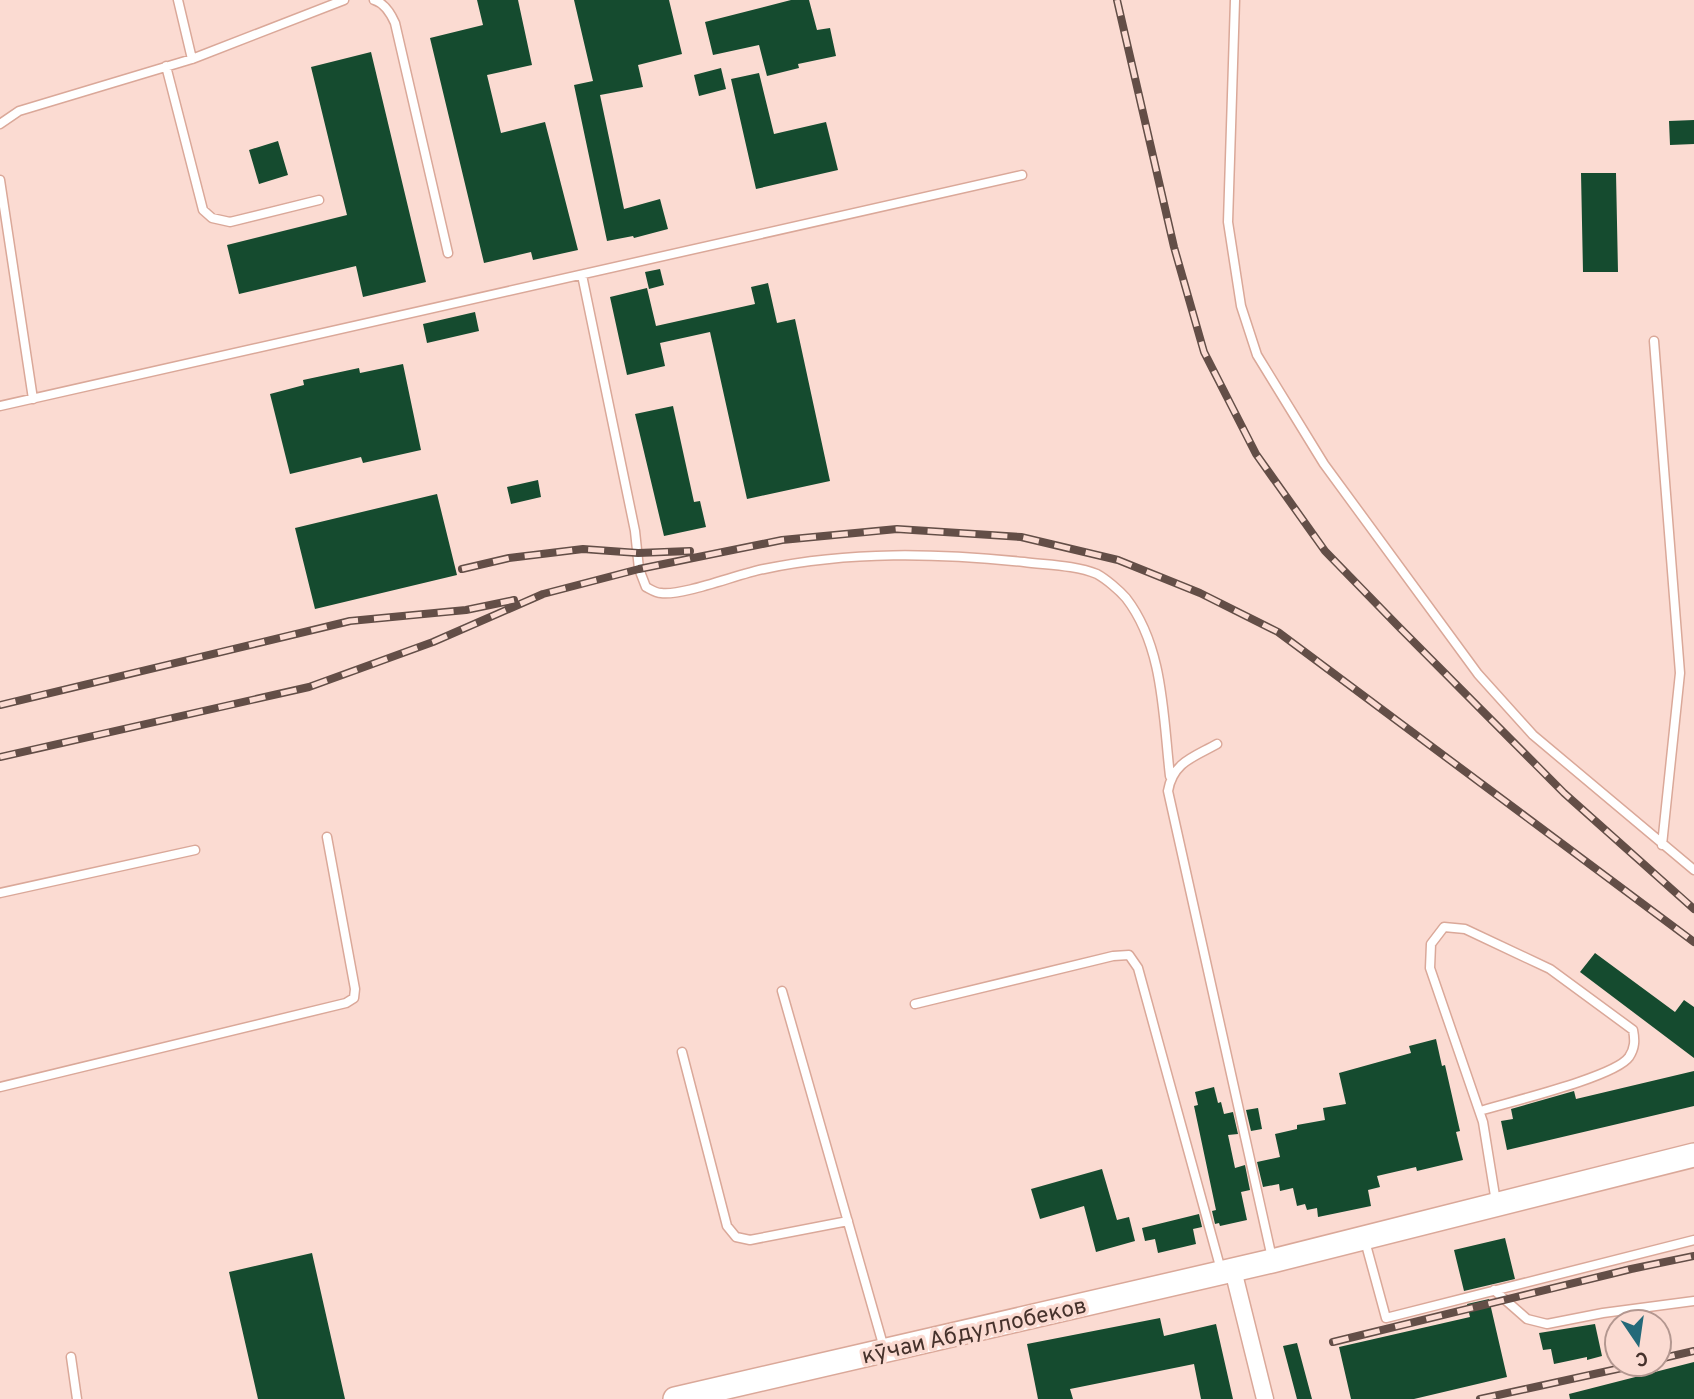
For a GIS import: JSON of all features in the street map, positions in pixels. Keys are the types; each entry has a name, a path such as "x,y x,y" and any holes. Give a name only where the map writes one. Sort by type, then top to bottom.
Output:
{"street":[{"name":"кӯчаи Абдуллобеков","path":"675,1399 1272,1261 1694,1155"},
{"path":"1227,1271 1265,1399"}],"lane":[{"path":"178,0 191,59"},
{"path":"0,124 19,111 191,59 344,0"},
{"path":"374,0 390,12 396,23 448,253"},
{"path":"1235,0 1228,222 1241,306 1257,355 1324,464 1478,674 1533,735 1694,870"},
{"path":"166,66 204,210 212,218 230,222 319,200"},
{"path":"0,406 1022,175"},
{"path":"0,180 33,399"},
{"path":"582,275 635,531 639,569 646,587 659,593 674,593 762,569 826,557 909,554 970,556 1073,568 1099,575 1124,596 1142,623 1159,679 1170,776 1168,791 1174,827 1272,1261"},
{"path":"1654,341 1680,673 1662,845"},
{"path":"1170,776 1177,767 1217,744"},
{"path":"0,1087 346,1003 354,998 355,989 327,837"},
{"path":"0,893 195,850"},
{"path":"1480,1111 1609,1071 1628,1058 1635,1042 1633,1030 1550,969 1465,929 1444,927 1431,944 1430,968 1480,1111 1496,1205"},
{"path":"915,1004 1113,956 1129,955 1138,968 1227,1271"},
{"path":"782,991 885,1351"},
{"path":"682,1052 727,1226 736,1237 750,1240 848,1221"},
{"path":"1364,1238 1386,1318 1694,1240"},
{"path":"1494,1290 1527,1319 1547,1324 1603,1313 1694,1301"},
{"path":"71,1357 77,1399"}],"building":[{"path":"477,0 518,0 532,65 487,75 501,133 545,122 578,250 533,260 531,252 484,263 430,38 483,25"},
{"path":"574,0 669,0 682,54 638,65 643,87 600,95 624,209 660,199 668,229 634,238 607,241 574,85 593,81"},
{"path":"791,0 809,0 817,30 830,28 836,56 798,64 799,68 767,76 759,45 713,55 705,22"},
{"path":"371,52 426,282 363,297 356,266 239,294 227,245 347,215 311,67"},
{"path":"721,68 726,89 699,96 694,75"},
{"path":"759,73 774,134 826,122 838,170 756,189 731,79"},
{"path":"1694,120 1694,144 1670,145 1669,121"},
{"path":"278,141 288,175 259,184 249,150"},
{"path":"1581,173 1616,173 1618,272 1583,272"},
{"path":"660,269 664,285 649,289 645,272"},
{"path":"768,283 777,323 795,319 830,481 747,499 710,332 660,343 665,366 627,375 610,297 647,288 656,326 755,304 751,287"},
{"path":"475,312 479,331 427,343 423,324"},
{"path":"403,364 421,450 363,463 361,457 290,474 270,394 304,385 303,380 359,368 360,373"},
{"path":"673,406 694,502 700,501 706,527 664,536 635,414"},
{"path":"538,480 541,497 511,504 507,487"},
{"path":"437,494 457,575 315,609 295,528"},
{"path":"1595,953 1675,1012 1684,1000 1694,1007 1694,1058 1580,972"},
{"path":"1436,1039 1442,1066 1445,1065 1460,1131 1456,1132 1463,1160 1417,1171 1416,1167 1377,1176 1380,1187 1368,1190 1371,1206 1318,1217 1317,1208 1307,1210 1305,1204 1297,1206 1293,1188 1280,1191 1279,1184 1263,1187 1257,1162 1280,1157 1275,1134 1297,1129 1297,1125 1325,1120 1323,1108 1346,1104 1339,1073 1411,1053 1409,1046"},
{"path":"1694,1071 1694,1106 1507,1150 1501,1121 1513,1119 1511,1109 1574,1091 1576,1099"},
{"path":"1214,1087 1224,1114 1233,1112 1238,1134 1228,1135 1235,1168 1245,1165 1250,1190 1241,1192 1247,1220 1220,1226 1219,1223 1215,1224 1212,1211 1216,1210 1194,1106 1198,1105 1195,1092"},
{"path":"1258,1108 1262,1129 1251,1131 1246,1110"},
{"path":"1102,1169 1117,1220 1129,1217 1135,1241 1096,1252 1084,1206 1040,1219 1031,1189"},
{"path":"1199,1214 1202,1227 1193,1229 1196,1244 1158,1253 1155,1239 1145,1241 1142,1228"},
{"path":"1505,1238 1515,1279 1464,1291 1454,1250"},
{"path":"312,1253 345,1399 258,1399 229,1272"},
{"path":"1489,1299 1507,1377 1414,1399 1351,1399 1339,1347 1470,1317 1467,1304"},
{"path":"1160,1318 1164,1336 1216,1324 1233,1399 1201,1399 1194,1364 1070,1389 1073,1399 1038,1399 1027,1344"},
{"path":"1595,1324 1602,1356 1554,1364 1551,1349 1543,1350 1539,1333"},
{"path":"1297,1343 1312,1399 1297,1399 1283,1346"},
{"path":"1694,1362 1694,1399 1570,1399 1569,1394 1632,1378 1673,1378 1673,1367"}],"railway":[{"path":"1117,0 1174,247 1204,352 1256,454 1325,551 1564,793 1694,909"},
{"path":"0,757 309,687 433,642 543,594 639,569 782,540 897,529 1021,537 1118,560 1200,593 1278,632 1694,942"},
{"path":"462,569 509,558 583,549 638,553 690,551"},
{"path":"0,705 350,621 466,610 514,600"},
{"path":"1333,1342 1694,1256"},
{"path":"1673,1356 1694,1351"},
{"path":"1480,1399 1603,1372"}]}
